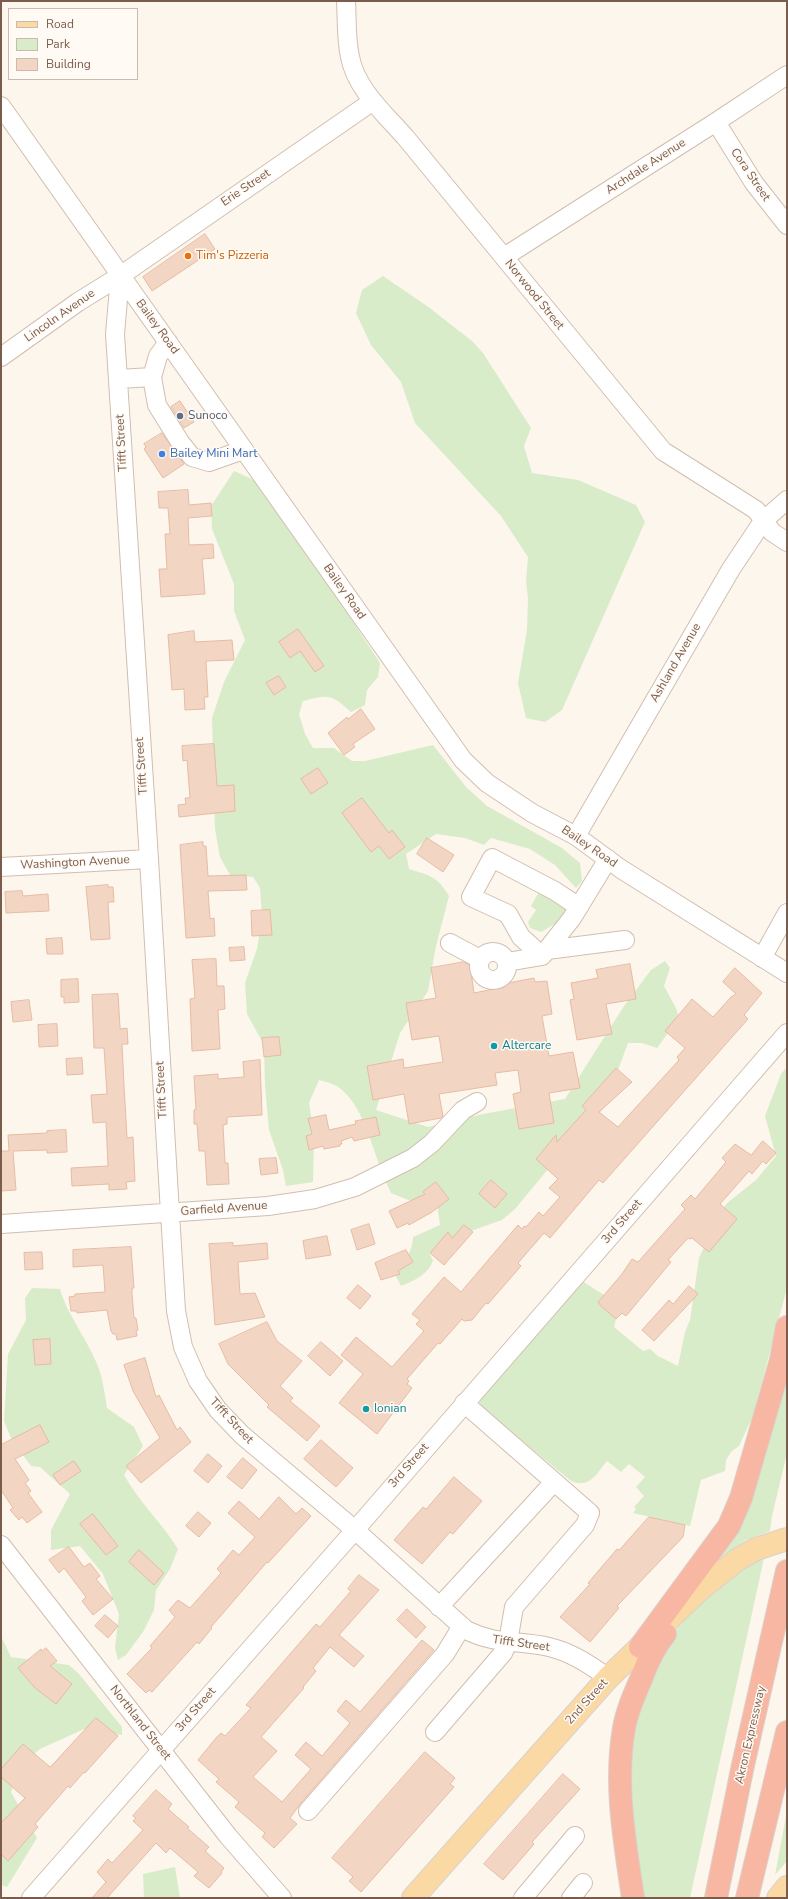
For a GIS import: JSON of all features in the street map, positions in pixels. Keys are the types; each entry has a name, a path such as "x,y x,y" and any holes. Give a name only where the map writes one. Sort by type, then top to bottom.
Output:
{"highway":[{"path":"640,1647 729,1526 741,1498 781,1360 787,1327"},
{"name":"Akron Expressway","path":"716,1898 743,1765 787,1571"},
{"path":"633,1898 619,1787 624,1727 632,1699 657,1643 698,1592"},
{"path":"747,1898 787,1732"}],"main road":[{"name":"2nd Street","path":"413,1898 608,1678 640,1647 698,1592 737,1560 756,1549 787,1539"},
{"path":"778,1898 787,1887"}],"street":[{"name":"Norwood Street","path":"346,1 350,57 360,82 373,101 406,138 663,451 756,510 772,532 787,542"},
{"name":"Archdale Avenue","path":"504,257 787,75"},
{"name":"Erie Street","path":"120,276 373,101"},
{"name":"Bailey Road","path":"1,106 463,760 487,783 532,813 576,836 608,859 787,973"},
{"name":"Cora Street","path":"716,122 754,183 787,225"},
{"name":"Lincoln Avenue","path":"1,357 78,302 120,276"},
{"name":"Tifft Street","path":"120,276 115,334 176,1304 180,1335 187,1358 198,1381 218,1410 242,1435 355,1530 439,1607 462,1626 479,1637 550,1647 587,1662 608,1678"},
{"path":"168,342 158,356 152,377 157,405 192,457 209,462 243,450"},
{"path":"118,379 152,377"},
{"name":"Ashland Avenue","path":"576,836 732,569 763,521 787,500"},
{"path":"544,953 521,937 508,914 471,897 492,858 554,891 578,907"},
{"name":"Washington Avenue","path":"1,867 149,859"},
{"path":"544,953 578,907 608,859"},
{"path":"762,958 787,913"},
{"path":"507,962 544,953 625,940"},
{"path":"450,943 480,959"},
{"path":"492,952 501,954 507,962 508,966 505,975 501,978 492,981 480,974 480,959 487,953 492,952"},
{"name":"3rd Street","path":"31,1898 355,1530 787,1033"},
{"name":"Garfield Avenue","path":"1,1224 268,1206 315,1199 356,1187 413,1158 432,1143 463,1110 477,1102"},
{"path":"435,1732 498,1661 508,1642 514,1607 585,1525 590,1513 464,1403"},
{"path":"439,1607 554,1482"},
{"name":"Northland Street","path":"1,1545 228,1836 282,1898"},
{"path":"308,1811 445,1654 462,1626"},
{"path":"523,1898 575,1836"},
{"path":"571,1898 583,1883"}],"green space":[{"path":"383,276 427,306 472,341 483,353 531,428 524,446 532,473 578,480 636,505 645,522 562,710 545,722 526,718 518,683 527,630 528,598 526,581 528,557 501,516 415,423 401,382 371,345 356,313 362,290"},
{"path":"234,471 252,479 265,488 380,663 378,677 367,690 365,705 351,712 339,702 329,697 319,697 303,701 299,714 305,734 313,748 334,748 352,761 365,761 433,745 466,787 487,806 562,848 580,863 582,881 576,888 555,865 530,849 491,838 484,845 465,838 436,834 406,854 409,869 433,878 441,884 449,896 436,946 428,991 400,1033 376,1110 428,1127 483,1114 565,1099 624,1006 651,970 665,961 670,968 664,986 676,1008 679,1018 657,1048 642,1043 628,1043 604,1108 549,1168 515,1209 502,1220 465,1233 429,1253 433,1260 425,1273 401,1286 396,1276 400,1266 408,1255 413,1237 440,1225 436,1198 411,1201 391,1193 360,1114 349,1097 337,1086 319,1080 309,1103 314,1135 313,1182 286,1186 283,1170 269,1130 265,1086 264,1045 247,1014 245,983 257,949 262,917 260,888 253,877 230,875 220,857 215,829 212,718 224,682 245,640 234,611 234,584 212,529 211,506"},
{"path":"539,892 567,908 558,922 541,932 530,928 528,922 536,910 531,906"},
{"path":"787,1067 787,1288 753,1416 739,1446 732,1451 726,1460 725,1471 701,1480 690,1526 633,1513 636,1509 634,1507 644,1496 636,1487 645,1477 629,1464 621,1472 607,1461 596,1475 588,1482 578,1483 571,1481 482,1408 479,1400 582,1281 604,1295 598,1302 616,1319 614,1327 643,1351 650,1349 658,1356 678,1366 685,1332 690,1320 699,1258 710,1234 726,1204 756,1180 776,1156 765,1116 781,1074"},
{"path":"32,1288 60,1289 68,1309 99,1369 107,1408 134,1427 143,1446 124,1475 178,1549 170,1569 156,1590 154,1610 143,1632 126,1655 118,1660 115,1648 119,1614 103,1574 80,1546 51,1550 51,1530 70,1494 40,1467 31,1466 12,1440 4,1421 8,1354 26,1320 25,1298"},
{"path":"787,1359 787,1453 772,1516 770,1531 746,1540 719,1559 714,1555"},
{"path":"764,1558 690,1898 640,1898 627,1808 632,1724 664,1648 676,1630 702,1599 723,1580"},
{"path":"1,1636 11,1657 69,1665 79,1674 122,1727 122,1735 84,1729 40,1749 20,1765 11,1792 37,1838 7,1887 1,1885"},
{"path":"787,1811 787,1861 775,1875"},
{"path":"175,1867 180,1898 144,1898 143,1874"}],"building":[{"name":"Tim's Pizzeria","path":"205,234 215,249 152,291 143,277"},
{"name":"Sunoco","path":"180,401 194,422 184,428 171,407"},
{"name":"Bailey Mini Mart","path":"162,433 184,464 163,478 144,449 146,447 144,444"},
{"path":"188,490 189,505 211,503 212,516 188,518 189,545 213,544 214,558 202,559 205,594 161,597 159,569 167,569 165,534 170,534 168,508 159,508 158,492"},
{"path":"298,629 324,666 315,672 300,651 290,658 279,642"},
{"path":"194,631 195,642 232,640 234,660 206,661 208,697 204,697 205,709 185,710 184,689 172,690 168,635"},
{"path":"279,676 286,687 274,695 266,683"},
{"path":"361,709 375,729 353,744 355,747 344,755 328,733 347,717 348,719"},
{"path":"214,744 217,786 234,785 235,811 179,817 178,805 186,804 185,798 190,798 187,760 183,761 182,746"},
{"path":"318,768 328,783 311,794 301,779"},
{"path":"362,798 389,833 392,830 405,847 389,859 379,846 371,852 342,813"},
{"path":"427,838 454,855 443,872 417,854"},
{"path":"203,842 203,846 206,846 208,876 246,875 247,890 208,891 210,919 214,918 215,936 186,938 180,845"},
{"path":"108,885 108,887 113,887 114,902 108,902 110,939 91,940 86,887"},
{"path":"22,891 23,896 48,894 49,911 6,913 5,892"},
{"path":"270,910 272,935 252,936 251,911"},
{"path":"62,938 63,954 47,954 46,939"},
{"path":"244,947 245,960 230,961 229,948"},
{"path":"216,959 217,986 224,986 225,1009 218,1010 220,1049 192,1051 190,999 195,998 192,960"},
{"name":"Altercare","path":"464,962 470,965 474,993 504,987 503,984 534,978 535,982 547,981 552,1014 542,1016 549,1056 573,1052 580,1088 549,1093 554,1123 519,1129 513,1094 521,1092 518,1070 495,1073 497,1085 439,1094 443,1116 441,1118 409,1124 404,1094 373,1100 367,1066 403,1059 404,1068 443,1062 439,1036 412,1040 406,1003 436,998 431,968"},
{"path":"630,964 636,999 606,1004 612,1034 577,1040 570,1000 574,999 571,983 598,978 596,970"},
{"path":"735,968 762,993 744,1015 748,1019 603,1183 599,1180 550,1238 544,1233 518,1263 521,1266 488,1304 486,1303 472,1320 464,1321 462,1319 440,1344 438,1343 407,1379 409,1381 407,1384 412,1388 377,1434 339,1403 363,1374 341,1355 356,1337 392,1367 424,1331 416,1324 420,1320 412,1314 444,1277 461,1292 518,1225 522,1229 524,1226 526,1227 539,1212 543,1216 560,1197 549,1188 558,1179 536,1159 556,1135 557,1142 586,1110 582,1106 616,1068 632,1082 599,1112 618,1127 679,1060 677,1057 685,1048 665,1031 692,999 713,1017 731,997 736,994 723,982"},
{"path":"78,979 79,1002 64,1003 64,997 61,997 61,980"},
{"path":"118,994 120,1029 127,1028 128,1044 122,1044 124,1086 127,1138 133,1137 135,1181 126,1182 127,1189 109,1190 109,1184 72,1186 71,1168 108,1166 106,1122 93,1123 91,1095 107,1094 104,1048 94,1048 92,995"},
{"path":"29,1000 32,1020 13,1022 11,1002"},
{"path":"57,1024 58,1046 39,1047 38,1025"},
{"path":"279,1037 281,1055 264,1057 262,1038"},
{"path":"82,1058 83,1074 67,1075 66,1059"},
{"path":"260,1060 262,1115 227,1117 227,1124 223,1125 225,1163 228,1163 229,1184 207,1185 205,1151 199,1151 197,1124 194,1124 194,1110 196,1109 194,1076 218,1074 218,1079 244,1077 243,1062"},
{"path":"326,1115 329,1130 356,1124 355,1121 376,1117 380,1135 354,1141 352,1137 341,1141 342,1144 340,1144 340,1146 324,1149 323,1146 309,1150 306,1136 312,1134 308,1119"},
{"path":"66,1130 67,1152 47,1153 47,1150 13,1151 16,1190 1,1191 1,1151 9,1151 8,1135 47,1133 47,1131"},
{"path":"763,1141 776,1153 766,1164 763,1161 752,1174 749,1171 720,1204 737,1219 709,1252 692,1238 688,1238 668,1260 671,1262 626,1316 622,1313 616,1319 601,1306 598,1302 622,1274 632,1259 638,1262 685,1209 681,1205 691,1195 695,1199 726,1162 722,1158 735,1144 751,1155"},
{"path":"276,1158 278,1173 261,1175 259,1159"},
{"path":"491,1180 507,1194 495,1208 479,1194"},
{"path":"436,1182 449,1199 432,1212 409,1225 408,1223 397,1228 389,1211 425,1194 423,1192"},
{"path":"369,1224 375,1244 357,1250 351,1230"},
{"path":"464,1225 473,1232 444,1265 430,1253 448,1232 452,1238"},
{"path":"327,1236 331,1255 306,1259 303,1241"},
{"path":"233,1243 233,1246 267,1243 268,1259 238,1262 240,1294 255,1293 265,1317 215,1325 209,1244"},
{"path":"131,1247 134,1288 132,1288 132,1294 134,1318 136,1318 138,1330 136,1331 137,1336 117,1340 116,1334 113,1334 111,1331 107,1310 77,1313 77,1311 71,1311 69,1297 75,1296 75,1294 105,1292 103,1265 73,1267 73,1250"},
{"path":"406,1250 413,1262 398,1271 400,1274 381,1280 375,1263"},
{"path":"42,1252 43,1269 25,1270 24,1253"},
{"path":"358,1285 371,1296 360,1309 347,1298"},
{"path":"689,1286 698,1294 654,1341 642,1330 669,1300 673,1304"},
{"path":"267,1322 277,1341 302,1361 280,1386 293,1398 290,1401 320,1426 307,1441 267,1407 269,1405 228,1364 219,1344"},
{"path":"50,1339 51,1364 35,1365 33,1340"},
{"path":"321,1342 343,1361 330,1376 308,1356"},
{"path":"145,1358 156,1397 159,1395 177,1430 180,1427 191,1442 141,1483 126,1466 160,1438 133,1391 124,1365"},
{"path":"40,1425 49,1442 15,1459 29,1480 25,1483 31,1491 28,1493 42,1512 27,1523 22,1517 19,1520 10,1510 13,1508 1,1490 1,1445"},
{"path":"321,1440 353,1468 336,1487 304,1459"},
{"path":"208,1454 222,1466 208,1483 194,1471"},
{"path":"243,1458 257,1470 242,1489 227,1477"},
{"path":"74,1461 81,1471 60,1485 53,1475"},
{"path":"454,1477 482,1501 453,1534 450,1532 422,1564 394,1540 423,1507 426,1509"},
{"path":"279,1497 296,1514 302,1508 311,1516 268,1563 267,1562 211,1627 212,1628 199,1644 197,1642 152,1692 149,1690 146,1693 127,1674 152,1648 150,1646 175,1617 169,1610 178,1600 190,1608 221,1573 217,1569 233,1550 239,1555 255,1537 228,1513 239,1501 259,1519"},
{"path":"198,1512 211,1523 199,1537 186,1526"},
{"path":"93,1514 118,1546 106,1555 80,1524"},
{"path":"649,1517 685,1525 683,1537 617,1606 619,1608 590,1642 560,1617 590,1584 588,1583 617,1549 619,1550"},
{"path":"69,1547 84,1567 90,1563 100,1576 96,1579 113,1599 93,1615 82,1601 86,1597 64,1568 59,1573 49,1560"},
{"path":"139,1550 164,1573 154,1585 129,1562"},
{"path":"359,1575 379,1590 339,1635 364,1656 354,1667 330,1647 313,1668 316,1671 303,1687 304,1688 261,1737 277,1751 253,1777 282,1802 311,1769 295,1755 306,1742 322,1756 350,1723 337,1711 346,1700 360,1712 422,1640 434,1650 300,1804 290,1818 297,1824 274,1848 262,1837 265,1833 235,1807 239,1802 216,1782 219,1779 198,1760 221,1733 225,1736 251,1708 246,1705 316,1624 320,1627 351,1591 348,1589"},
{"path":"407,1609 426,1627 416,1638 397,1620"},
{"path":"105,1615 118,1626 108,1638 95,1626"},
{"path":"46,1648 57,1661 50,1666 72,1684 56,1704 35,1688 18,1668 41,1649 42,1651"},
{"path":"96,1718 118,1736 70,1788 68,1786 35,1824 38,1827 8,1861 1,1854 1,1823 25,1798 1,1777 1,1769 23,1744 50,1767"},
{"path":"425,1752 455,1778 450,1784 454,1787 361,1892 349,1881 353,1877 332,1858"},
{"path":"563,1774 580,1789 532,1842 534,1844 503,1880 484,1864"},
{"path":"156,1790 172,1804 168,1809 209,1847 205,1851 224,1868 221,1872 222,1873 209,1888 194,1876 198,1872 170,1848 166,1853 156,1843 107,1898 92,1898 106,1882 97,1872 108,1859 112,1863 143,1830 133,1821 136,1818 133,1816"}],"place":[{"name":"Tim's Pizzeria","path":"188,256"},
{"name":"Sunoco","path":"180,416"},
{"name":"Bailey Mini Mart","path":"162,454"},
{"name":"Altercare","path":"494,1046"},
{"name":"Ionian","path":"366,1409"}]}
